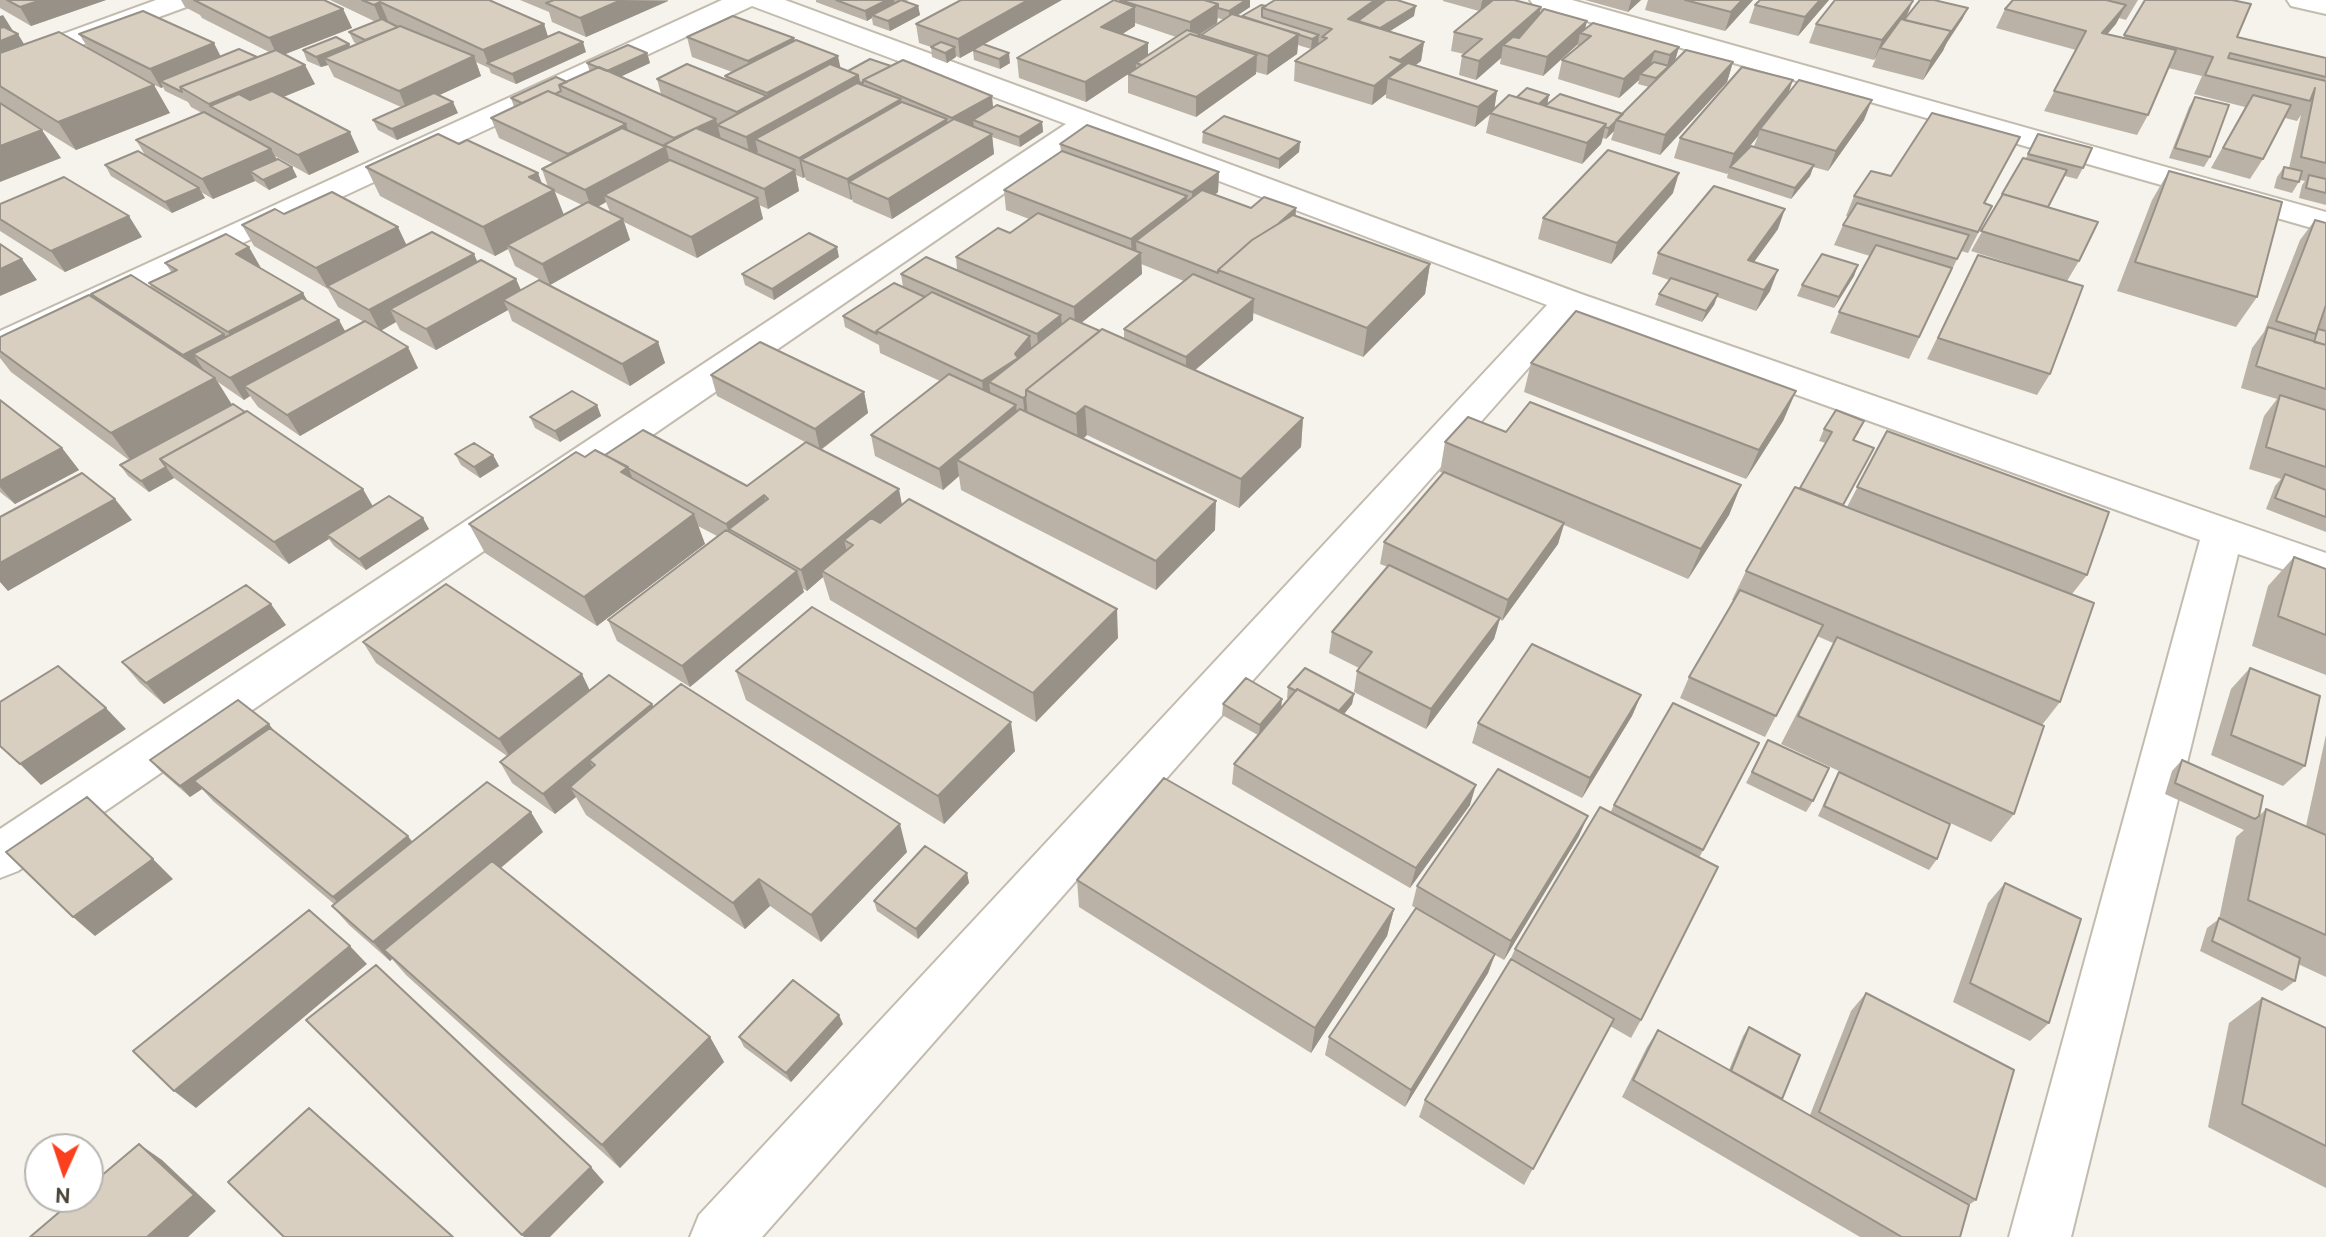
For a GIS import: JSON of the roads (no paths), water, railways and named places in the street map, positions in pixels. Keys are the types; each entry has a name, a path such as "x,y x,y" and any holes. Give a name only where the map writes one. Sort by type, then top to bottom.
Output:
{"street":[{"path":"0,67 180,0"},
{"path":"0,345 743,0"},
{"path":"761,0 906,42 1090,121 1569,301 2326,569"},
{"path":"1543,0 2326,222"},
{"path":"2300,0 2326,6"},
{"path":"0,856 1090,121"},
{"path":"721,1237 1569,301"},
{"path":"2040,1237 2223,531"}]}
